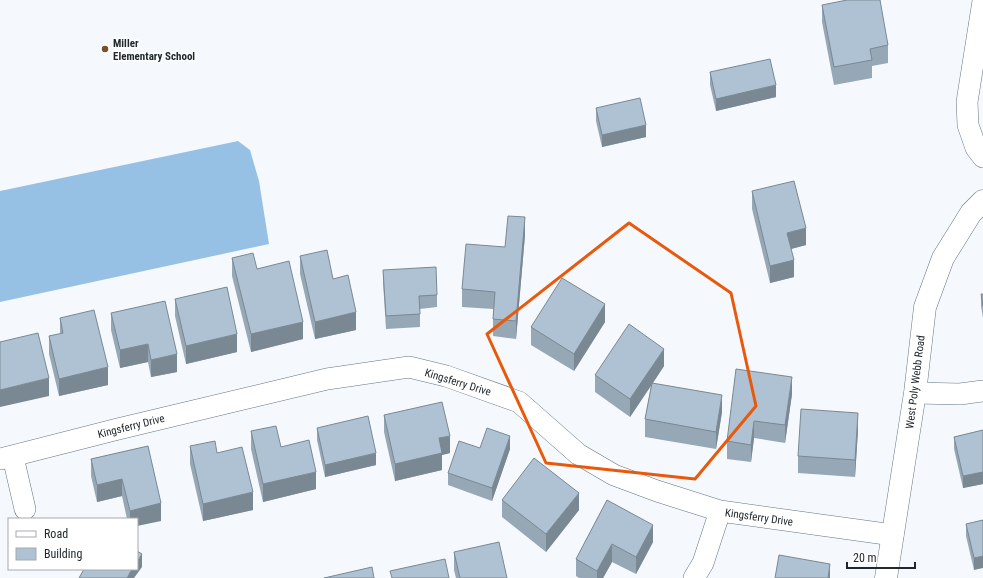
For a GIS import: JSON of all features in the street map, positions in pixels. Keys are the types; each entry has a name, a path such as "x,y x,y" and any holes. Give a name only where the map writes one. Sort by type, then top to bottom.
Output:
{"street":[{"path":"983,1 967,102 968,125 976,148 983,157"},
{"name":"West Poly Webb Road","path":"886,578 915,393 925,307 943,258 971,212 983,201"},
{"name":"Kingsferry Drive","path":"6,458 118,429 327,379 409,367 446,376 519,402 578,454 614,474 657,491 720,511 892,535"},
{"path":"915,393 960,394 983,391"},
{"path":"6,458 25,509"},
{"path":"694,578 703,563 720,511"}],"highlighted area":[{"path":"629,223 731,293 756,406 695,479 546,463 487,334"}],"shaded area":[{"path":"238,141 250,150 259,181 269,244 0,302 0,191"}],"building":[{"path":"847,0 880,0 888,45 870,49 872,60 834,67 822,5"},
{"path":"770,59 776,85 716,99 710,72"},
{"path":"640,98 646,125 602,135 596,108"},
{"path":"794,181 806,228 787,233 794,260 770,266 752,191"},
{"path":"508,216 525,217 516,321 493,319 495,292 462,289 466,244 505,247"},
{"path":"327,250 333,279 348,275 356,312 315,322 300,256"},
{"path":"253,253 257,269 289,261 303,322 251,334 232,258"},
{"path":"436,267 437,295 419,296 420,314 386,316 383,270"},
{"path":"562,278 605,304 574,354 531,327"},
{"path":"227,287 237,334 186,346 175,299"},
{"path":"981,294 983,294 983,306"},
{"path":"165,301 177,354 151,360 148,344 120,350 111,313"},
{"path":"94,310 108,367 59,379 49,336 63,333 60,318"},
{"path":"629,324 664,349 630,399 595,375"},
{"path":"38,333 49,378 0,390 0,342"},
{"path":"736,369 792,377 785,425 754,421 751,445 727,441"},
{"path":"652,383 722,395 716,432 645,419"},
{"path":"442,402 450,436 439,438 442,453 395,464 384,415"},
{"path":"801,409 858,413 855,460 798,456"},
{"path":"368,416 376,453 325,465 317,428"},
{"path":"276,426 281,447 309,440 316,472 263,484 251,431"},
{"path":"487,428 510,436 492,488 448,473 459,441 480,448"},
{"path":"983,430 983,472 963,476 954,437"},
{"path":"215,441 217,453 242,447 253,492 203,504 190,446"},
{"path":"148,446 161,503 130,511 122,479 97,485 91,459"},
{"path":"534,458 579,493 546,534 502,500"},
{"path":"607,500 653,525 636,557 612,544 597,571 576,559"},
{"path":"983,520 983,556 974,558 966,524"},
{"path":"499,542 507,578 460,578 454,552"},
{"path":"138,552 142,554 138,560"},
{"path":"779,555 830,564 828,578 775,578"},
{"path":"445,559 449,578 392,578 390,571"},
{"path":"372,567 374,578 324,578"},
{"path":"83,570 131,570 127,578 79,578"}],"place":[{"name":"Miller Elementary School","path":"105,49"}]}
